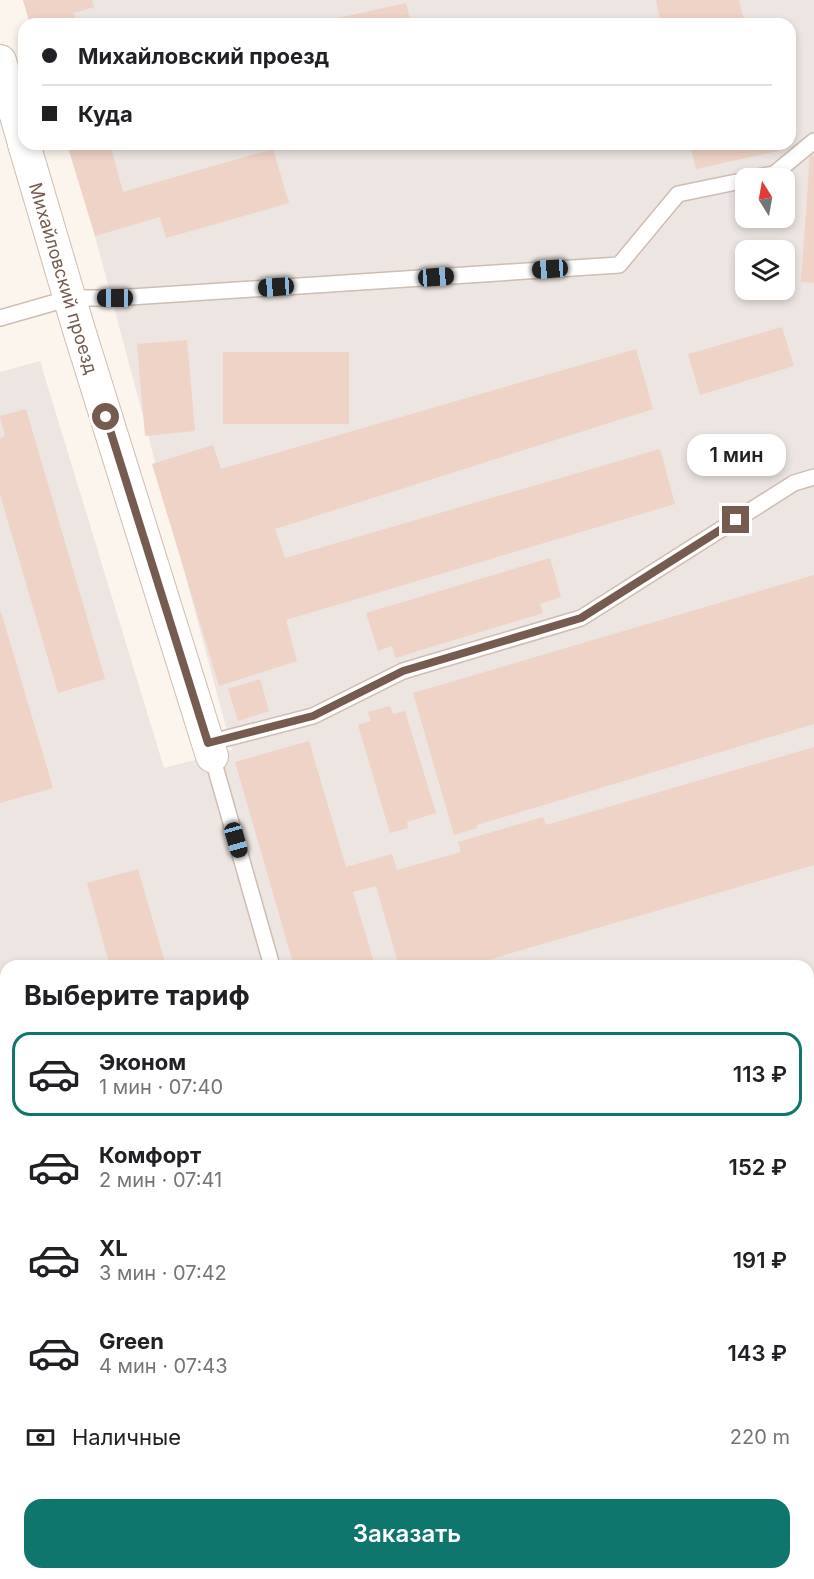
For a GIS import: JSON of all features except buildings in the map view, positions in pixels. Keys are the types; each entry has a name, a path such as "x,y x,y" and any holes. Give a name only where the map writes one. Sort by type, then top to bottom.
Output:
{"street":[{"name":"Михайловский проезд","path":"0,61 18,122"},
{"name":"Михайловский проезд","path":"26,150 210,749"}],"lane":[{"path":"781,168 814,141"},
{"path":"0,318 70,298 115,298 619,265 678,194 735,182"},
{"path":"270,960 210,749 313,716 403,671 581,618 794,483 814,477"}],"shaded area":[{"path":"23,0 814,0 814,960 0,960 0,372 40,361 164,768 232,750 95,236 69,150 796,150 796,18 28,18"}],"route":[{"path":"106,417 208,743 313,716 403,671 581,618 736,520"}]}
